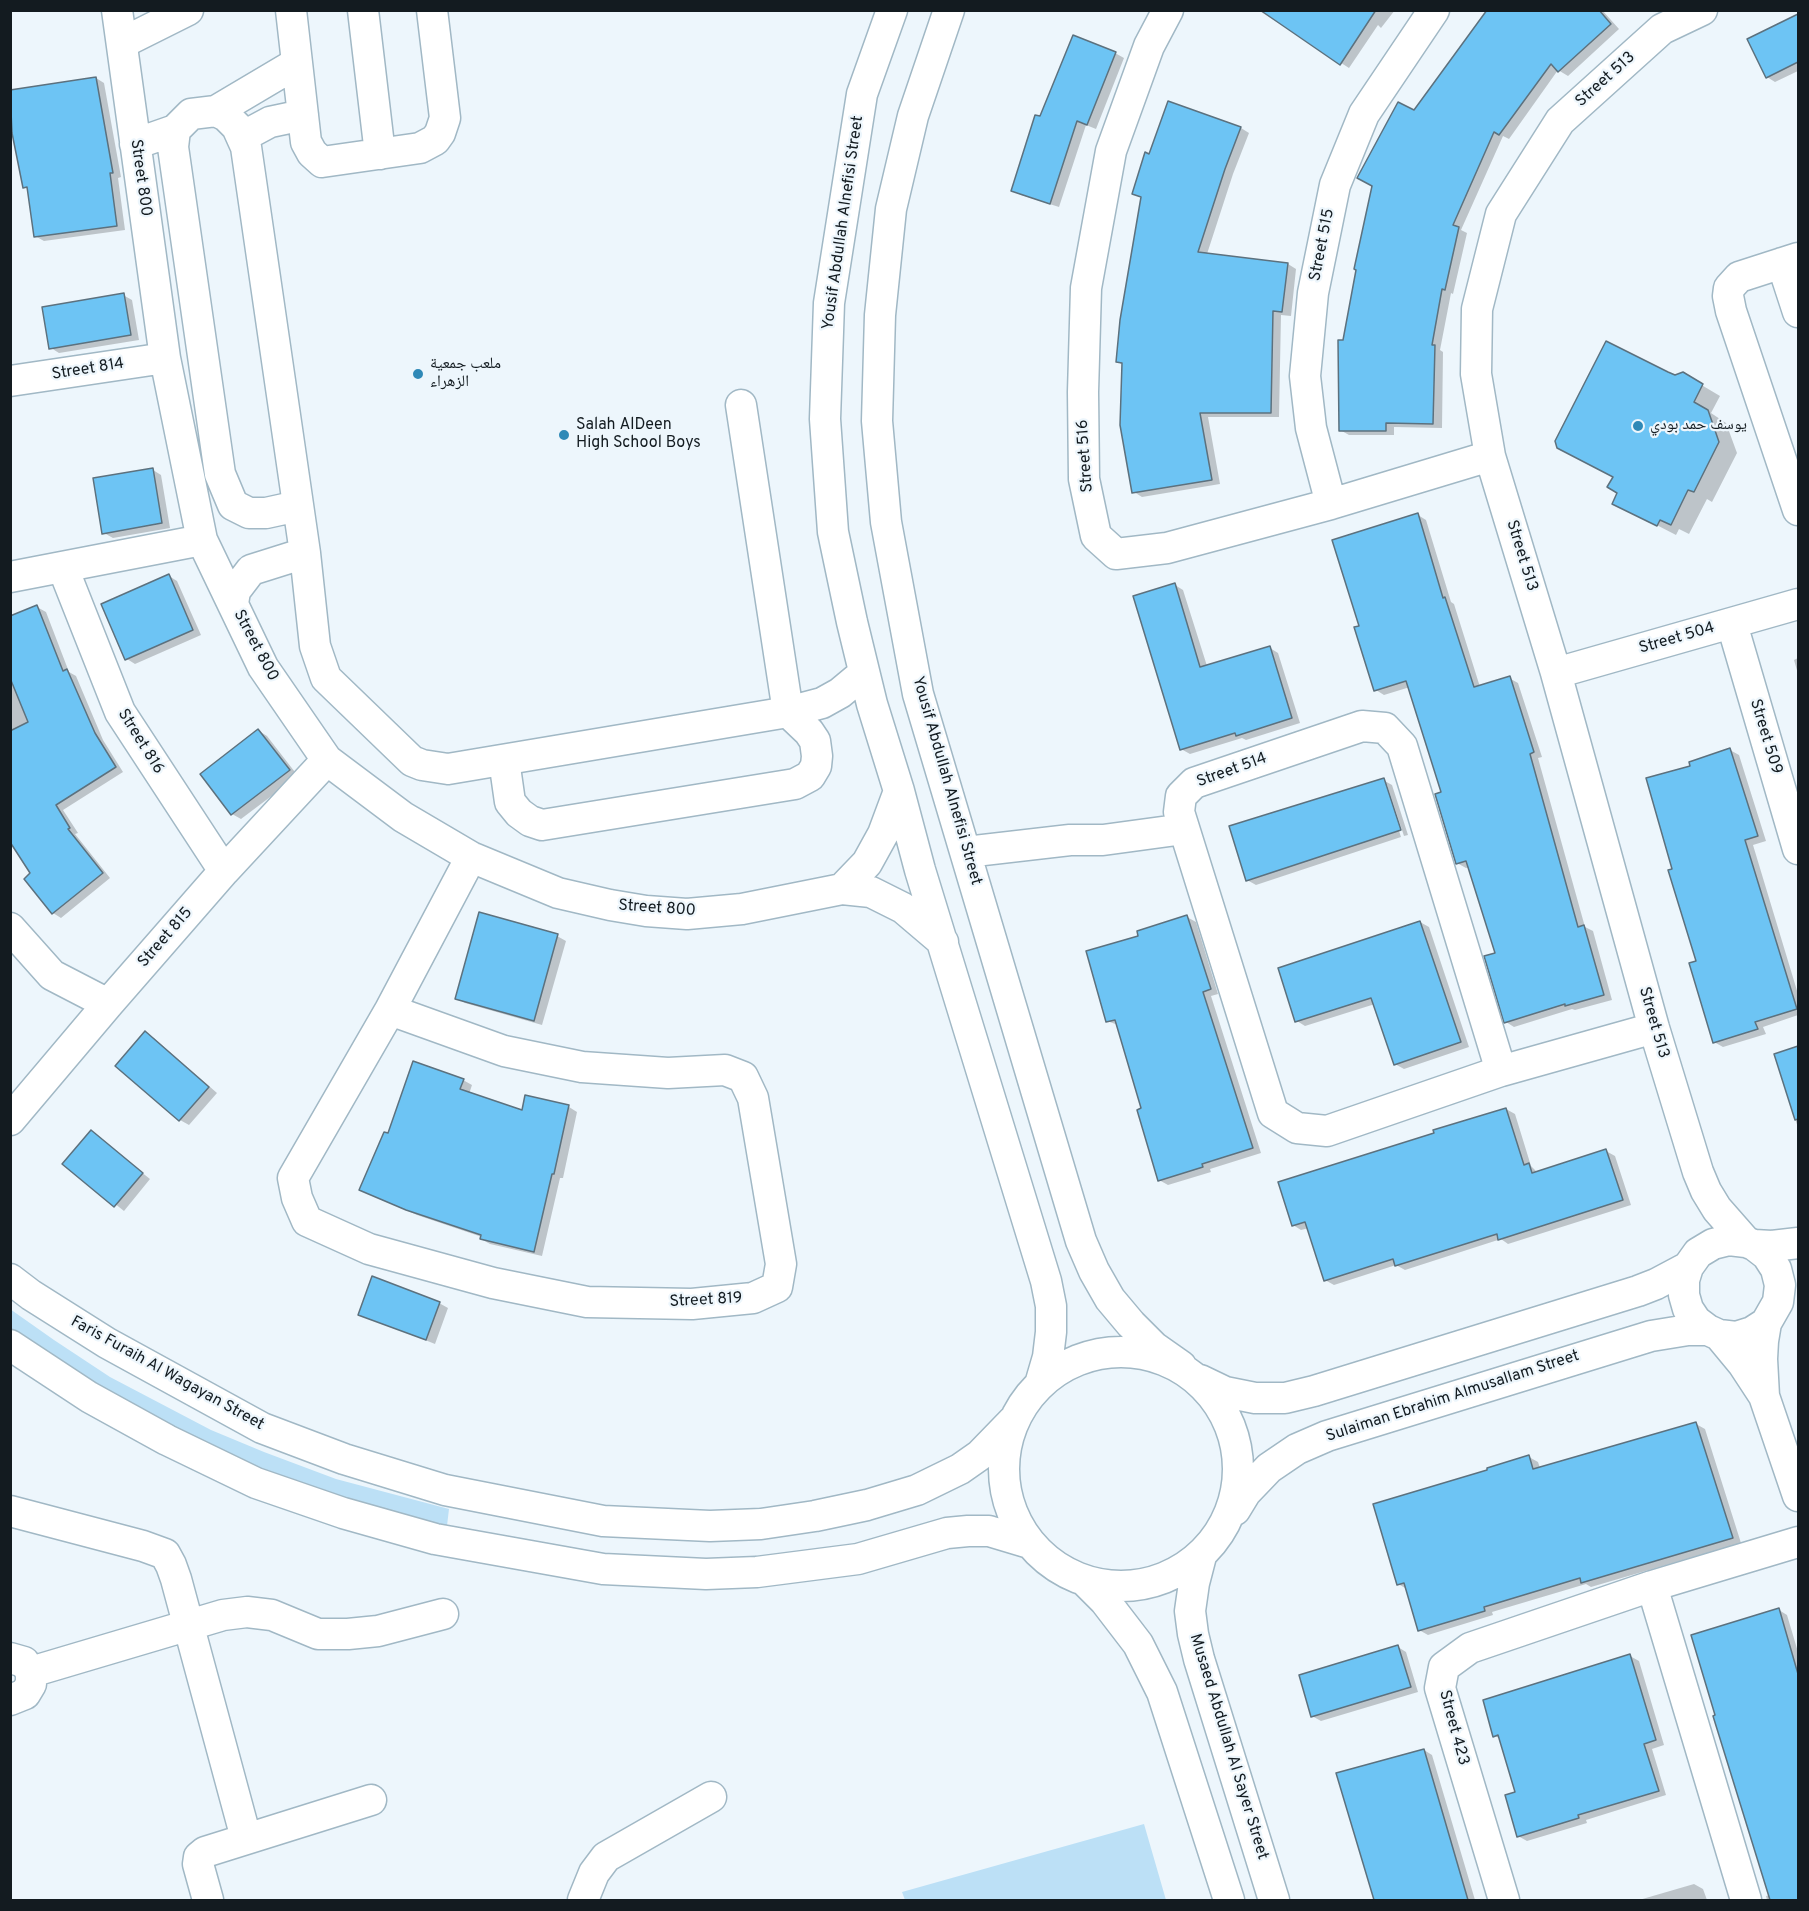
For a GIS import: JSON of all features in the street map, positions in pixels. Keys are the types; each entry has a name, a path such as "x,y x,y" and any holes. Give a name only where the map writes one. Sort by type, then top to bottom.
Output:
{"street":[{"name":"Street 800","path":"117,10 165,358 202,540 263,667 327,760 403,817 471,857 558,892 610,905 687,914 742,909 842,889 871,892 903,908 943,942"},
{"path":"122,43 188,10"},
{"path":"363,10 380,154"},
{"path":"298,14 297,63 306,142 312,153 322,162 420,148 435,140 441,133 445,118 432,10"},
{"name":"Yousif Abdullah Alnefisi Street","path":"892,10 862,94 829,303 825,419 833,532 872,704 920,870 1046,1281 1051,1306 1051,1332 1048,1357 1041,1381"},
{"name":"Yousif Abdullah Alnefisi Street","path":"949,10 913,116 891,209 880,315 877,421 886,522 918,694 1081,1241 1110,1299 1154,1347 1190,1373"},
{"name":"Street 516","path":"1168,10 1149,46 1111,151 1086,288 1083,392 1084,479 1096,536 1116,554 1167,548 1331,504 1490,456"},
{"name":"Street 515","path":"1331,504 1311,428 1305,376 1313,293 1335,186 1364,114 1434,10"},
{"name":"Street 513","path":"1702,10 1658,20 1560,121 1501,214 1477,309 1476,374 1490,456 1556,673 1654,1028 1698,1172 1717,1209 1750,1244"},
{"path":"135,144 175,130 191,114 216,111 297,63"},
{"path":"216,111 226,116 237,127 246,147 305,553 315,646 326,678 412,761 448,770 788,712 822,703 840,693 864,673"},
{"path":"242,137 270,122 303,115"},
{"path":"175,130 173,147 220,474 232,505 249,513 266,513 298,506"},
{"path":"1798,312 1790,260 1739,277 1729,288 1729,304 1798,510"},
{"name":"Street 814","path":"11,377 165,358"},
{"path":"504,760 510,802 530,821 542,825 795,784 810,776 816,766 815,741 788,712 741,405"},
{"path":"10,577 202,540"},
{"path":"233,604 235,591 251,570 305,553"},
{"name":"Street 816","path":"63,568 120,712 224,871"},
{"name":"Street 504","path":"1556,673 1798,604"},
{"name":"Street 509","path":"1732,624 1790,792 1798,849"},
{"name":"Street 514","path":"1501,1071 1402,746 1385,728 1362,726 1194,783 1181,796 1179,812 1273,1113 1297,1128 1327,1131 1501,1071 1654,1028"},
{"name":"Street 815","path":"10,1120 224,871 327,760"},
{"path":"842,889 867,863 883,834 899,791"},
{"path":"966,852 1070,840 1103,840 1184,829"},
{"name":"Street 819","path":"390,1010 504,1051 582,1067 668,1073 725,1070 743,1077 753,1098 782,1264 777,1287 753,1298 692,1304 587,1302 493,1283 369,1249 307,1221 297,1198 293,1178 390,1010 471,857"},
{"path":"10,928 52,975 108,1004"},
{"name":"Street 513","path":"1693,1260 1700,1212 1698,1172"},
{"path":"1229,1900 1162,1692 1138,1644 1105,1601 1086,1582 1055,1566 1029,1543 1013,1515 1004,1484 1005,1452 1013,1421 1025,1399 1041,1381 1073,1360 1108,1351 1146,1353 1226,1392 1255,1398 1285,1398 1638,1291 1656,1284 1713,1244 1729,1240 1773,1246 1798,1243"},
{"path":"1750,1244 1767,1256 1776,1269 1780,1286 1778,1302 1780,1310 1762,1359 1764,1396"},
{"path":"1693,1260 1684,1280 1686,1302 1696,1321 1713,1333 1743,1364 1764,1396 1798,1496"},
{"name":"Faris Furaih Al Wagayan Street","path":"10,1279 107,1343 262,1428 344,1459 445,1490 603,1521 710,1526 761,1524 867,1505 917,1490 960,1469 988,1447 1013,1421"},
{"path":"1713,1333 1736,1337 1752,1332 1780,1310"},
{"name":"Sulaiman Ebrahim Almusallam Street","path":"1201,1557 1216,1539 1246,1492 1269,1468 1297,1449 1327,1436 1651,1336 1688,1330 1713,1333"},
{"path":"10,1345 89,1397 166,1440 256,1483 343,1513 435,1539 603,1569 706,1574 757,1572 848,1560 948,1533 968,1531 989,1532 1029,1543"},
{"path":"1424,1356 1417,1363 1414,1373 1415,1384 1421,1393 1430,1399 1440,1400"},
{"path":"1190,1373 1223,1408 1237,1445 1239,1483 1228,1520"},
{"path":"10,1510 165,1554 173,1572 246,1838"},
{"name":"Street 423","path":"1504,1900 1440,1688 1444,1667 1470,1648 1652,1586 1798,1542"},
{"path":"1086,1582 1127,1587 1147,1583 1167,1578 1201,1557"},
{"name":"Musaed Abdullah Al Sayer Street","path":"1201,1557 1190,1611 1193,1634 1274,1900"},
{"path":"1652,1586 1746,1900"},
{"path":"10,1700 25,1694 31,1684 21,1665 188,1626 223,1615 247,1612 272,1615 318,1634 348,1634 378,1631 442,1614"},
{"path":"583,1900 594,1873 606,1857 711,1797"},
{"path":"208,1900 199,1870 199,1857 211,1849 371,1800"}],"shaded area":[{"path":"10,1309 110,1377 211,1430 336,1479 449,1509 446,1534 256,1475 11,1341"},
{"path":"1144,1824 1166,1900 905,1900 902,1892"}],"building":[{"path":"1260,10 1376,10 1340,65"},
{"path":"1487,10 1599,10 1611,24 1558,72 1551,64 1499,135 1494,132 1453,225 1459,227 1445,290 1442,289 1432,345 1435,345 1433,424 1386,423 1386,431 1339,431 1338,340 1343,340 1356,270 1354,269 1372,186 1357,178 1398,102 1414,110"},
{"path":"1798,14 1798,62 1766,78 1747,39"},
{"path":"1073,35 1116,52 1087,125 1077,121 1050,204 1011,191 1035,115 1040,116"},
{"path":"96,77 113,173 110,173 117,226 34,237 27,187 23,188 12,133 10,90"},
{"path":"1168,101 1241,127 1198,252 1288,263 1282,312 1273,311 1271,413 1200,413 1212,480 1132,493 1120,425 1122,363 1116,362 1120,320 1141,197 1132,194 1145,152 1149,154"},
{"path":"124,293 131,335 49,349 42,307"},
{"name":"يوسف حمد بودي","path":"1606,341 1668,372 1675,375 1683,372 1703,384 1694,402 1708,410 1719,442 1694,492 1688,490 1671,525 1660,520 1657,526 1612,504 1617,493 1607,487 1613,477 1557,448 1555,441"},
{"path":"153,468 162,523 102,534 93,478"},
{"path":"1418,513 1443,598 1445,597 1474,687 1510,676 1534,752 1530,754 1578,927 1584,925 1604,995 1565,1006 1565,1004 1504,1023 1484,956 1495,953 1466,861 1456,864 1435,794 1441,792 1406,681 1374,691 1354,627 1359,626 1332,540"},
{"path":"169,574 193,630 125,660 101,604"},
{"path":"1175,583 1200,667 1270,646 1292,718 1236,736 1235,733 1180,750 1133,596"},
{"path":"37,605 63,671 67,669 95,733 116,767 56,805 70,828 68,829 103,873 52,914 24,879 30,873 10,842 10,731 28,722 10,678 10,616"},
{"path":"258,729 290,770 231,815 200,774"},
{"path":"1730,748 1758,836 1745,840 1797,1009 1755,1022 1758,1029 1713,1043 1689,963 1696,961 1668,870 1672,869 1646,778 1690,766 1689,762"},
{"path":"1384,778 1401,830 1246,881 1229,826"},
{"path":"479,912 558,934 534,1021 455,999"},
{"path":"1187,915 1211,989 1203,992 1253,1148 1158,1181 1137,1110 1141,1108 1115,1020 1106,1022 1086,951 1138,936 1137,931"},
{"path":"1420,921 1461,1042 1394,1065 1371,998 1295,1022 1278,968"},
{"path":"145,1031 209,1087 179,1121 115,1066"},
{"path":"1798,1046 1798,1119 1795,1120 1774,1054"},
{"path":"413,1061 464,1079 460,1089 522,1110 525,1095 569,1105 534,1252 480,1239 481,1235 406,1210 359,1190 384,1132 388,1133"},
{"path":"1506,1108 1524,1165 1529,1163 1532,1173 1606,1149 1623,1200 1498,1240 1497,1234 1395,1266 1393,1259 1324,1281 1305,1222 1292,1226 1278,1182"},
{"path":"91,1130 143,1173 114,1207 62,1164"},
{"path":"372,1276 440,1302 426,1340 358,1315"},
{"path":"1696,1422 1733,1538 1581,1583 1580,1578 1484,1607 1485,1611 1418,1631 1404,1583 1397,1585 1373,1504 1529,1455 1533,1469"},
{"path":"1779,1608 1798,1674 1798,1900 1770,1900 1713,1716 1715,1715 1691,1635"},
{"path":"1398,1645 1411,1687 1311,1717 1299,1675"},
{"path":"1630,1654 1656,1740 1644,1744 1659,1791 1578,1815 1579,1818 1517,1837 1505,1795 1515,1792 1498,1735 1493,1737 1483,1700"},
{"path":"1424,1749 1468,1900 1374,1900 1336,1773"}],"place":[{"name":"ملعب جمعية الزهراء","path":"418,374"},
{"name":"يوسف حمد بودي","path":"1638,426"},
{"name":"Salah AlDeen High School Boys","path":"564,435"}]}
